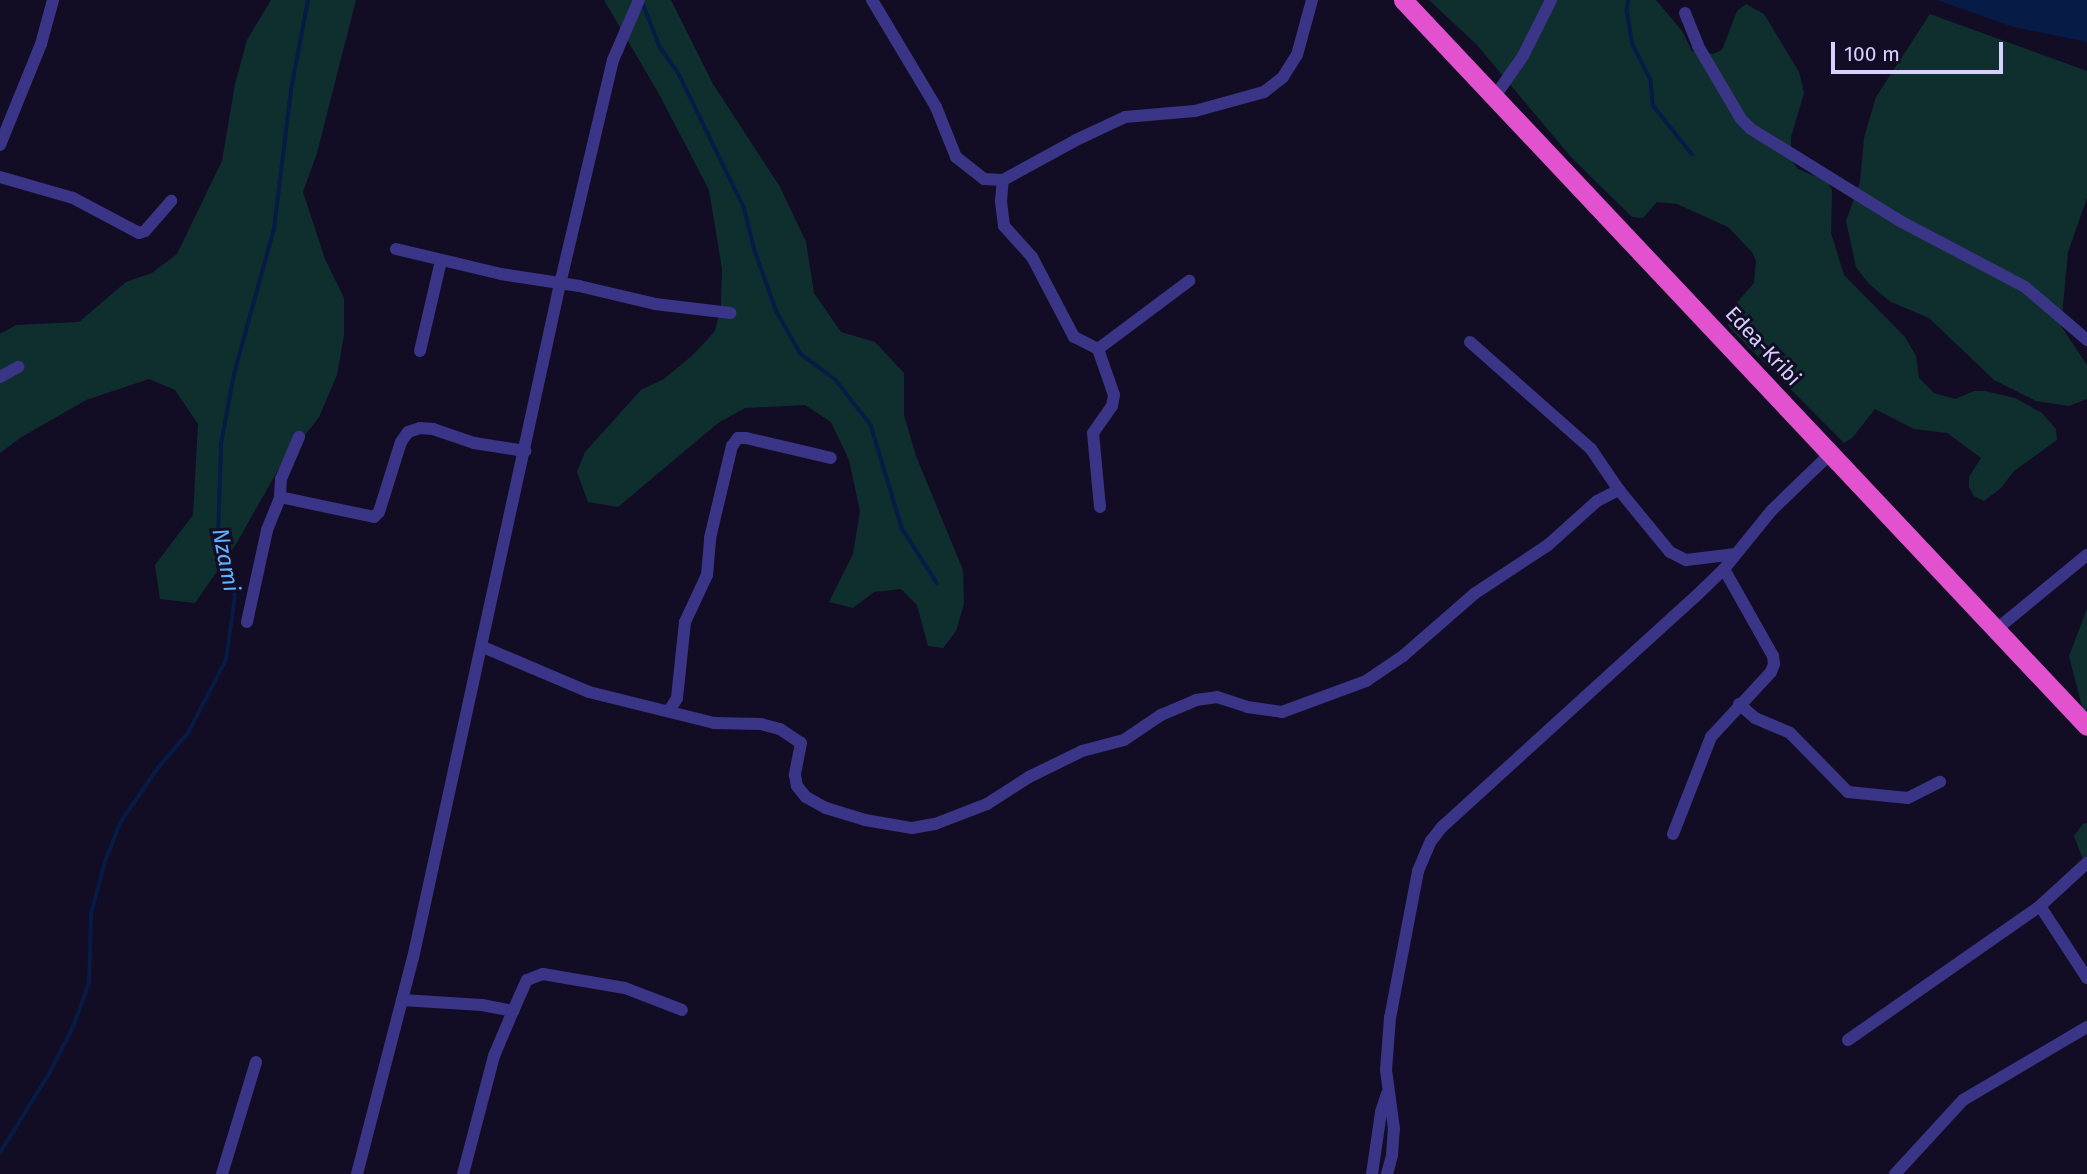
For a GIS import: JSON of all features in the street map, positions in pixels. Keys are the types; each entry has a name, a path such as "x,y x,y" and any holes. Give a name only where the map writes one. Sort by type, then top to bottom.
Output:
{"highway":[{"name":"Edea-Kribi","path":"1403,0 2084,716"}],"street":[{"path":"0,145 41,44 52,0"},
{"path":"357,1174 402,1000 483,647 560,284 613,60 639,0"},
{"path":"872,0 936,107 956,157 984,179 1001,201"},
{"path":"984,179 1003,180 1125,117 1195,111 1264,92 1283,77 1297,55 1312,0"},
{"path":"1495,96 1523,56 1551,0"},
{"path":"1685,13 1698,46 1741,119 1751,129 1900,221 2025,287 2045,301 2087,340"},
{"path":"0,177 73,198 139,233 145,231 171,201"},
{"path":"1003,180 1001,201 1004,226 1032,257 1074,337 1098,349 1114,395 1112,406 1093,433 1100,507"},
{"path":"396,249 441,261 655,304 730,313"},
{"path":"420,351 441,261"},
{"path":"1098,349 1189,281"},
{"path":"1470,342 1591,449 1619,490 1670,552 1686,560 1736,554"},
{"path":"0,377 18,367"},
{"path":"280,497 374,517 379,512 401,442 408,432 420,428 433,429 474,443 525,451"},
{"path":"247,622 267,530 280,497 281,479 299,437"},
{"path":"669,710 677,698 685,622 707,575 710,538 732,446 738,438 746,438 831,458"},
{"path":"1387,1174 1394,1129 1387,1094 1390,1018 1418,871 1430,841 1442,827 1627,661 1724,569 1772,510 1832,452"},
{"path":"483,647 589,692 714,723 761,724 796,737 801,743 795,775 797,786 806,797 826,808 865,820 912,828 935,824 987,804 1029,777 1082,751 1124,740 1161,715 1196,700 1217,697 1247,707 1282,712 1366,681 1404,656 1474,594 1548,545 1597,501 1619,490"},
{"path":"1998,628 2087,555"},
{"path":"1673,834 1712,737 1739,704 1771,672 1774,664 1773,656 1724,569"},
{"path":"1739,704 1755,718 1790,733 1848,792 1908,798 1940,782"},
{"path":"1848,1040 2040,906 2087,863"},
{"path":"2040,906 2087,978"},
{"path":"463,1174 494,1056 527,980 543,974 625,988 682,1010"},
{"path":"402,1000 482,1005 513,1011"},
{"path":"1895,1174 1963,1100 2087,1027"},
{"path":"222,1174 256,1062"},
{"path":"1372,1174 1381,1112 1387,1094"}],"green space":[{"path":"271,0 356,0 317,153 303,192 325,259 344,298 344,335 337,375 319,417 278,470 236,544 195,603 160,599 155,565 193,515 198,424 175,390 149,379 86,400 20,438 0,453 0,334 16,325 79,322 126,282 152,273 177,254 222,161 235,84 247,40"},
{"path":"604,0 671,0 713,84 780,187 806,242 814,293 841,332 875,342 904,373 904,415 916,456 963,570 964,604 956,631 943,648 928,646 917,605 901,589 874,592 853,608 829,602 853,554 860,511 849,460 831,422 805,405 745,408 718,423 618,507 588,502 577,472 585,452 641,390 664,379 694,354 715,331 721,306 722,269 709,190 659,94"},
{"path":"1429,0 1656,0 1682,31 1692,51 1713,54 1722,50 1737,11 1746,4 1764,14 1799,72 1804,93 1791,137 1791,160 1798,169 1827,181 1832,190 1831,233 1844,275 1905,337 1916,356 1919,378 1934,393 1955,399 1974,391 1985,391 2015,398 2042,413 2056,429 2057,440 2014,471 2001,488 1984,501 1974,496 1969,487 1969,477 1981,458 1947,433 1914,429 1875,409 1853,437 1844,443 1728,326 1734,306 1754,283 1756,261 1752,252 1728,227 1677,204 1657,202 1643,218 1632,217 1571,157 1477,45"},
{"path":"1930,14 2087,71 2087,198 2068,252 2061,326 2087,365 2087,399 2069,406 2036,401 1994,380 1929,318 1891,302 1869,284 1856,267 1846,221 1860,182 1864,138 1876,97"},
{"path":"2087,609 2087,726 2069,656"},
{"path":"2087,823 2087,860 2082,857 2074,836 2083,824"}],"water":[{"path":"1937,0 2087,0 2087,42 2013,27"}],"waterway":[{"name":"Nzami","path":"0,1153 49,1074 73,1027 89,983 91,914 105,862 120,823 158,768 188,733 226,660 235,596 218,539 221,444 234,374 274,229 291,90 308,0"},
{"path":"1629,0 1627,11 1633,45 1651,80 1653,105 1692,154"},
{"path":"642,1 660,47 680,76 744,207 755,251 777,312 801,354 836,380 871,425 902,528 937,583"}]}
